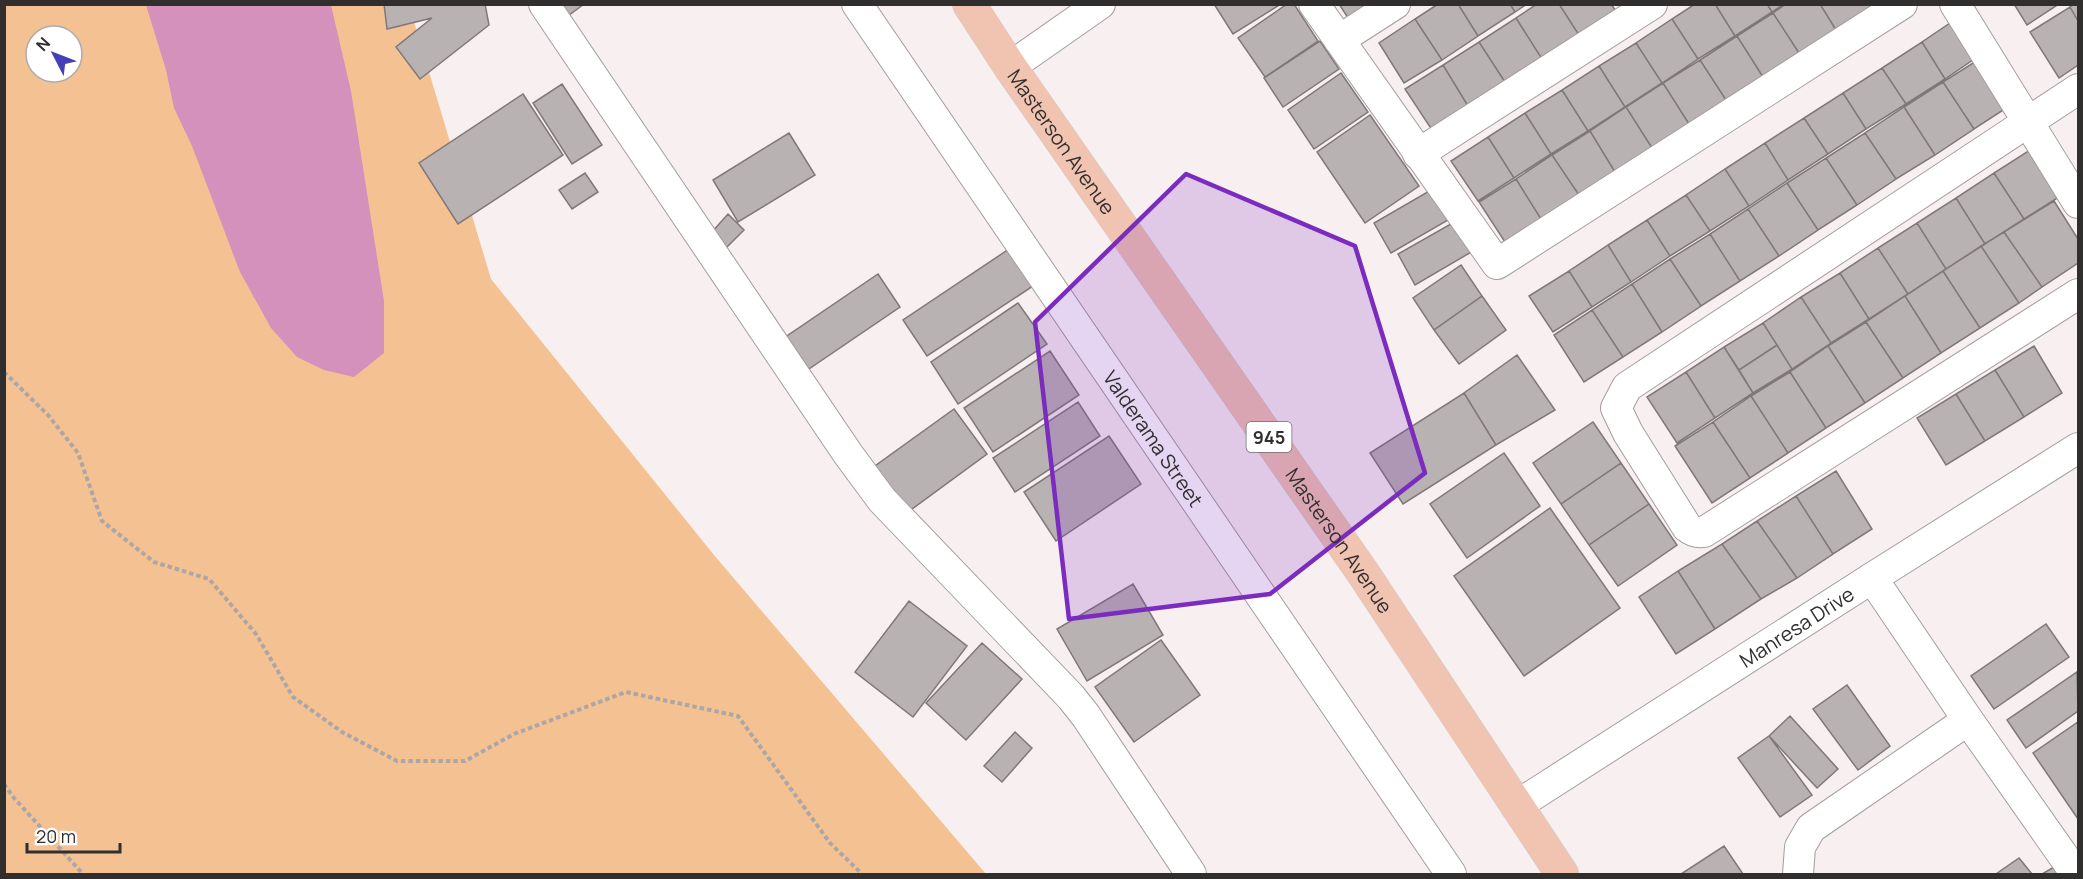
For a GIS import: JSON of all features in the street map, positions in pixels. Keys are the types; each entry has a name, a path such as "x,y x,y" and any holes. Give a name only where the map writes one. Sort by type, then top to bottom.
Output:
{"main road":[{"name":"Masterson Avenue","path":"969,4 1010,67 1363,573 1562,874"}],"street":[{"path":"544,4 882,500 1071,697 1191,874"},
{"name":"Valderama Street","path":"857,4 1450,874"},
{"path":"1010,67 1100,4"},
{"path":"1314,4 1497,264 1902,4"},
{"path":"1339,40 1395,4"},
{"path":"1418,154 1652,4"},
{"path":"1955,4 2079,203"},
{"path":"2079,89 1627,387 1616,408 1628,434 1688,527 1693,531 1704,532 2079,294"},
{"name":"Manresa Drive","path":"1516,806 2079,448"},
{"path":"1872,578 2076,874"},
{"path":"1798,874 1800,847 1811,828 1968,720"}],"path":[{"path":"4,372 48,415 78,453 102,521 154,562 209,579 256,634 293,697 342,732 397,761 465,761 514,734 626,692 738,716 830,843 862,874"},
{"path":"4,783 14,798 83,874"}],"highlighted area":[{"path":"1186,174 1355,246 1425,473 1270,594 1069,619 1035,322"}],"shaded area":[{"path":"5,4 409,5 491,279 714,555 986,874 5,874"},
{"path":"146,5 331,5 351,91 384,301 384,353 354,377 324,370 297,357 271,328 240,272 192,146 174,108 166,70"}],"building":[{"path":"384,4 485,4 489,25 420,79 396,47 432,18 387,29"},
{"path":"560,4 584,4 568,16"},
{"path":"1214,4 1281,4 1233,34"},
{"path":"1287,4 1294,4 1318,41 1265,77 1238,38"},
{"path":"1339,4 1374,4 1350,21"},
{"path":"1438,4 1458,4 1478,36 1442,60 1415,19"},
{"path":"1458,4 1510,4 1515,12 1478,36"},
{"path":"1510,4 1527,4 1515,12"},
{"path":"1537,4 1559,4 1579,35 1542,59 1516,18"},
{"path":"1559,4 1611,4 1616,11 1579,35"},
{"path":"1695,4 1715,4 1735,36 1698,59 1672,19"},
{"path":"1715,4 1767,4 1772,12 1735,36"},
{"path":"1767,4 1784,4 1772,12"},
{"path":"1786,4 1820,4 1836,30 1799,53 1773,13"},
{"path":"1820,4 1872,4 1873,6 1836,30"},
{"path":"2014,4 2059,4 2027,25"},
{"path":"2078,4 2078,21 2070,7"},
{"path":"2070,7 2078,21 2078,65 2059,78 2030,32"},
{"path":"1773,13 1799,53 1763,77 1737,36"},
{"path":"1516,18 1542,59 1505,82 1479,42"},
{"path":"1415,19 1442,60 1404,83 1379,43"},
{"path":"1672,19 1698,59 1662,83 1636,43"},
{"path":"1956,19 1980,55 1945,79 1922,42"},
{"path":"1737,36 1763,77 1726,100 1700,60"},
{"path":"1320,41 1339,69 1283,107 1264,78"},
{"path":"1479,42 1505,82 1468,106 1443,65"},
{"path":"1922,42 1945,79 1906,104 1882,68"},
{"path":"1636,43 1662,83 1625,107 1599,66"},
{"path":"1981,58 2011,105 1974,129 1943,82"},
{"path":"1700,60 1726,100 1689,124 1663,83"},
{"path":"1443,65 1468,106 1432,130 1405,89"},
{"path":"1599,66 1625,107 1588,131 1562,90"},
{"path":"1882,68 1906,104 1866,129 1843,93"},
{"path":"1341,73 1368,112 1314,149 1288,110"},
{"path":"1943,82 1974,129 1935,155 1904,107"},
{"path":"1663,83 1689,124 1652,148 1626,107"},
{"path":"562,84 602,145 572,164 533,103"},
{"path":"1562,90 1588,131 1551,154 1525,113"},
{"path":"1843,93 1866,129 1828,154 1804,118"},
{"path":"523,94 563,155 458,224 419,163"},
{"path":"1626,107 1652,148 1615,172 1590,131"},
{"path":"1904,107 1935,155 1896,179 1865,133"},
{"path":"1525,113 1551,154 1514,178 1488,137"},
{"path":"1370,115 1419,186 1365,223 1317,152"},
{"path":"1804,118 1828,154 1788,180 1765,143"},
{"path":"1590,131 1615,172 1579,195 1552,155"},
{"path":"789,133 815,175 738,222 713,180"},
{"path":"1865,133 1896,179 1857,205 1826,158"},
{"path":"1488,137 1514,178 1478,201 1451,161"},
{"path":"1765,143 1788,180 1749,206 1725,169"},
{"path":"2030,150 2059,197 2024,219 1994,173"},
{"path":"1552,155 1579,195 1541,219 1516,179"},
{"path":"1826,158 1857,205 1818,230 1787,183"},
{"path":"1725,169 1749,206 1710,231 1686,195"},
{"path":"585,173 598,192 572,209 559,190"},
{"path":"1994,173 2024,219 1985,244 1956,198"},
{"path":"1516,179 1541,219 1505,242 1479,202"},
{"path":"1787,183 1818,230 1779,256 1748,209"},
{"path":"1431,190 1448,220 1391,253 1374,223"},
{"path":"1686,195 1710,231 1670,256 1647,220"},
{"path":"1956,198 1985,244 1946,269 1917,223"},
{"path":"2054,201 2078,239 2078,263 2042,287 2004,232"},
{"path":"1748,209 1779,256 1740,281 1710,234"},
{"path":"728,214 744,230 726,248 711,233"},
{"path":"1647,220 1670,256 1631,282 1608,245"},
{"path":"1456,221 1473,251 1415,285 1398,254"},
{"path":"1917,223 1946,269 1908,294 1878,248"},
{"path":"2004,232 2042,287 2019,303 1981,246"},
{"path":"1710,234 1740,281 1701,306 1670,259"},
{"path":"1608,245 1631,282 1592,307 1569,271"},
{"path":"1981,246 2019,303 1980,328 1943,271"},
{"path":"1878,248 1908,294 1869,319 1840,273"},
{"path":"1009,249 1033,286 927,356 903,320"},
{"path":"1670,259 1701,306 1662,332 1632,284"},
{"path":"1461,265 1482,296 1434,330 1413,298"},
{"path":"1569,271 1592,307 1553,332 1529,296"},
{"path":"1943,271 1980,328 1941,353 1905,296"},
{"path":"1840,273 1869,319 1831,343 1801,297"},
{"path":"878,274 900,307 803,373 781,340"},
{"path":"1632,284 1662,332 1623,357 1592,310"},
{"path":"1482,296 1506,330 1459,364 1434,330"},
{"path":"1905,296 1941,353 1903,378 1866,322"},
{"path":"1801,297 1831,343 1792,369 1763,323"},
{"path":"1018,303 1047,344 958,404 931,362"},
{"path":"1592,310 1623,357 1584,382 1554,335"},
{"path":"1866,322 1903,378 1865,403 1828,346"},
{"path":"1763,323 1777,345 1739,370 1724,347"},
{"path":"1777,345 1792,369 1753,393 1739,370"},
{"path":"1828,346 1865,403 1826,428 1790,372"},
{"path":"2034,346 2062,393 2024,417 1995,370"},
{"path":"1724,347 1753,393 1715,418 1686,372"},
{"path":"1050,351 1079,395 993,452 964,408"},
{"path":"1517,355 1555,410 1496,445 1464,393"},
{"path":"1995,370 2024,417 1985,441 1956,394"},
{"path":"1686,372 1715,418 1677,443 1647,397"},
{"path":"1790,372 1826,428 1788,453 1751,396"},
{"path":"1464,393 1496,445 1403,504 1370,453"},
{"path":"1956,394 1985,441 1946,465 1917,418"},
{"path":"1751,396 1788,453 1750,478 1713,422"},
{"path":"1078,402 1100,436 1015,492 993,458"},
{"path":"954,409 987,454 908,512 875,466"},
{"path":"1593,422 1621,463 1561,504 1533,463"},
{"path":"1713,422 1750,478 1712,503 1675,446"},
{"path":"1109,436 1141,484 1056,541 1024,492"},
{"path":"1504,453 1540,506 1467,558 1430,504"},
{"path":"1621,463 1649,504 1589,545 1561,504"},
{"path":"1836,471 1872,529 1833,554 1796,496"},
{"path":"1796,496 1833,554 1797,578 1757,521"},
{"path":"1649,504 1677,545 1618,586 1589,545"},
{"path":"1550,508 1620,608 1524,676 1454,576"},
{"path":"1757,521 1797,578 1761,599 1722,544"},
{"path":"1722,544 1761,599 1715,629 1678,571"},
{"path":"1678,571 1715,629 1676,654 1639,597"},
{"path":"1133,584 1163,635 1087,681 1057,629"},
{"path":"909,601 967,646 913,717 855,672"},
{"path":"2046,624 2069,657 1994,709 1971,676"},
{"path":"1161,640 1200,695 1134,742 1095,687"},
{"path":"982,643 1022,679 966,740 926,703"},
{"path":"2077,672 2078,711 2026,748 2007,720"},
{"path":"1847,685 1890,746 1858,770 1813,709"},
{"path":"1790,716 1838,769 1817,788 1769,736"},
{"path":"2078,722 2078,819 2033,753"},
{"path":"1015,732 1032,748 1002,782 984,766"},
{"path":"1769,736 1812,795 1780,817 1738,758"},
{"path":"1724,846 1743,874 1681,874"},
{"path":"2019,858 2032,874 1996,874"},
{"path":"2054,867 2059,874 2042,874"}]}
